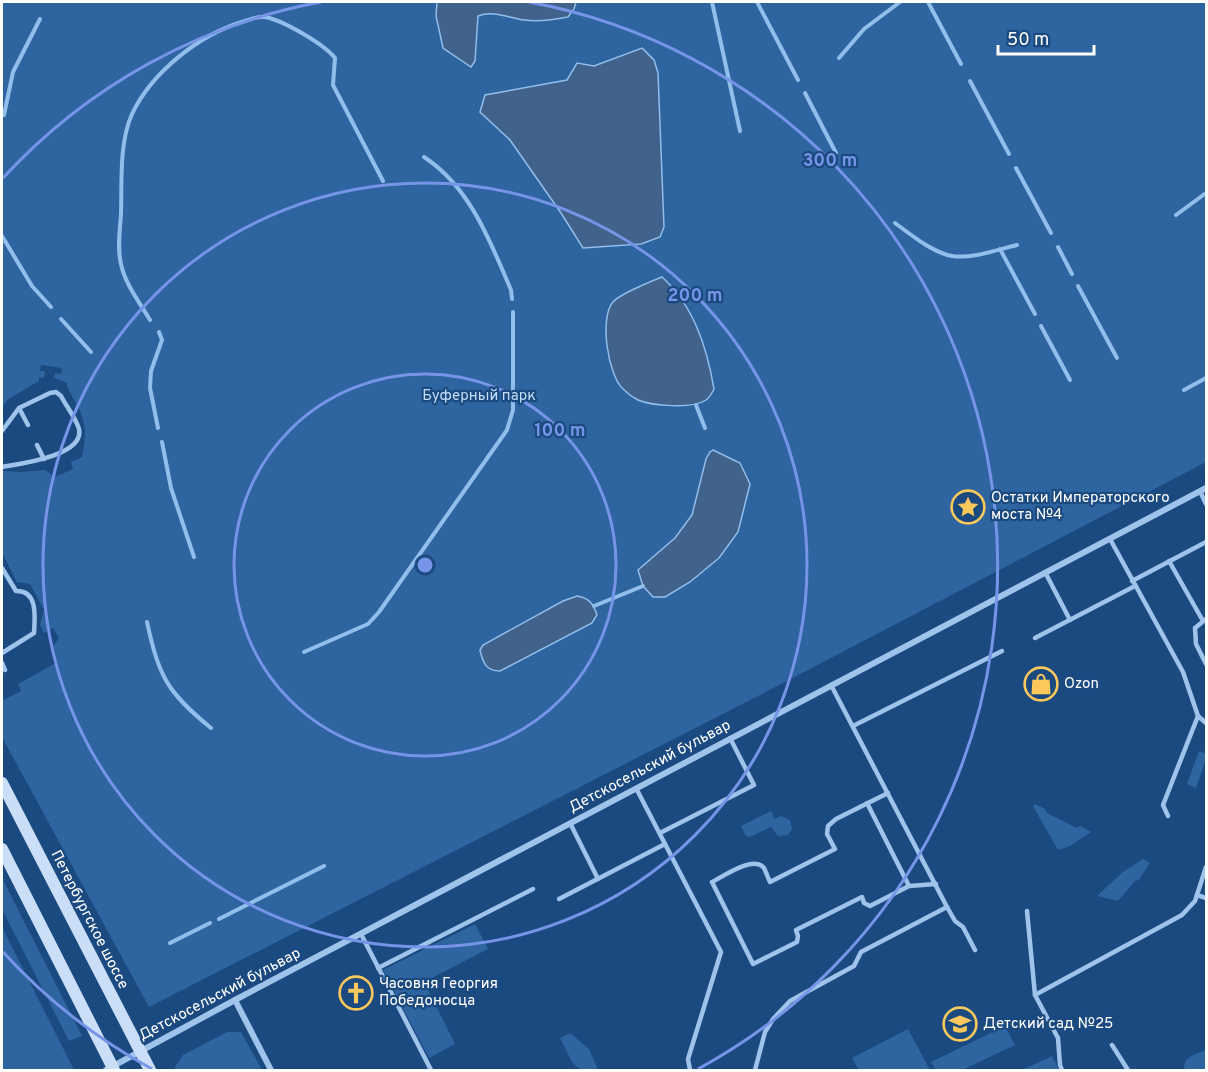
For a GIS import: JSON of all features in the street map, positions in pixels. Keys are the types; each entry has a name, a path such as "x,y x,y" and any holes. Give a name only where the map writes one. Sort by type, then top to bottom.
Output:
{"main road":[{"name":"Петербургское шоссе","path":"2,783 150,1071"},
{"path":"2,849 111,1069"}],"street":[{"name":"Детскосельский бульвар","path":"111,1069 235,1000 1203,489"},
{"path":"235,1000 272,1071"}],"lane":[{"path":"2,431 19,408 57,392 79,428 79,438 75,444 44,459 2,467"},
{"path":"19,408 28,425"},
{"path":"37,445 44,459"},
{"path":"1203,489 1206,504"},
{"path":"1110,539 1183,672 1198,716 1206,723"},
{"path":"1035,638 1206,542"},
{"path":"1169,561 1205,620 1195,628 1194,636 1206,664"},
{"path":"2,568 12,588 28,594 36,611 34,633 2,653"},
{"path":"1046,572 1070,620"},
{"path":"853,726 1002,651"},
{"path":"2,663 5,670"},
{"path":"831,685 947,907 955,921 963,927 975,951"},
{"path":"1168,816 1163,805 1198,716"},
{"path":"660,833 754,785 730,738"},
{"path":"636,788 721,952 688,1059 690,1071"},
{"path":"888,793 836,819 828,826 827,834 835,849 770,882 764,868 758,864 748,864 712,882 753,964 797,942 799,939 796,930 862,897 864,903 870,906 909,886 936,884"},
{"path":"867,803 909,886"},
{"path":"570,823 598,879"},
{"path":"558,899 665,844"},
{"path":"1035,995 1182,915 1197,895 1206,867"},
{"path":"378,968 533,889"},
{"path":"1197,895 1206,898"},
{"path":"755,1071 765,1032 773,1019 790,1001 854,966 861,952 947,907"},
{"path":"1027,911 1035,995 1058,1038 1062,1071"},
{"path":"361,934 431,1071"},
{"path":"1112,1045 1128,1071"}],"green space":[{"name":"Буферный парк","path":"2,2 1206,2 1206,462 762,694 149,1007 2,737 2,701 21,691 18,684 56,663 52,648 59,638 53,628 44,633 40,625 44,610 30,584 17,582 2,553 2,471 45,470 55,477 73,469 71,462 82,457 85,428 67,383 54,378 55,373 61,374 62,368 41,365 40,371 45,371 44,378 39,377 39,381 7,400 2,408"},
{"path":"1199,751 1206,754 1206,759 1196,788 1187,784"},
{"path":"1035,804 1045,809 1047,813 1077,828 1080,826 1091,832 1070,846 1058,850 1033,806"},
{"path":"771,811 775,819 781,816 790,820 792,829 788,835 778,836 771,827 750,837 746,836 741,826"},
{"path":"1143,859 1150,863 1138,881 1136,880 1118,901 1097,896 1123,872"},
{"path":"2,878 82,1036 69,1041 2,909"},
{"path":"475,924 488,949 424,982 455,1044 429,1058 383,970"},
{"path":"2,927 74,1070 2,1070"},
{"path":"1005,1026 1015,1045 962,1070 936,1070 931,1062"},
{"path":"908,1029 930,1070 859,1070 852,1058"},
{"path":"227,1032 241,1032 262,1070 173,1070 183,1055"},
{"path":"570,1033 589,1049 598,1070 580,1070 572,1062 560,1038"},
{"path":"1206,1050 1206,1070 1185,1070 1187,1059"},
{"path":"1052,1056 1059,1070 1022,1070"}],"shaded area":[{"path":"437,2 576,2 568,17 552,20 531,21 495,14 478,16 475,61 471,67 443,48 436,16"},
{"path":"642,48 654,60 658,73 664,227 660,237 641,244 583,248 510,140 480,112 485,95 567,80 577,63 594,66"},
{"path":"662,277 683,301 703,343 714,389 707,399 700,403 672,406 638,400 623,389 613,372 606,333 609,310 613,302 622,295"},
{"path":"713,450 740,463 750,484 738,532 719,558 690,582 665,597 653,597 643,586 638,570 675,538 692,515 706,459"},
{"path":"577,596 585,598 594,607 597,615 592,623 500,671 488,668 482,659 480,650 483,645 563,601"}],"waterway":[{"path":"712,2 740,131"},
{"path":"757,2 798,80"},
{"path":"839,58 864,29 900,2"},
{"path":"928,2 961,64"},
{"path":"150,320 129,286 120,258 122,163 125,137 132,114 152,84 178,57 209,36 242,22 264,17 291,27 329,52 335,58 333,85 383,181"},
{"path":"4,115 13,72 40,19"},
{"path":"970,81 1009,154"},
{"path":"805,93 836,153"},
{"path":"424,157 454,184 477,216 503,271 511,290 512,299"},
{"path":"1016,168 1051,233"},
{"path":"1176,215 1206,193"},
{"path":"895,223 930,247 952,256 976,255 1017,245"},
{"path":"2,236 32,286 51,307"},
{"path":"1058,247 1072,274"},
{"path":"1000,249 1035,314"},
{"path":"1078,286 1117,358"},
{"path":"304,652 368,624 379,612 507,430 513,410 513,312"},
{"path":"61,319 91,352"},
{"path":"1041,326 1070,380"},
{"path":"158,428 150,388 151,371 162,340 159,332"},
{"path":"1184,390 1206,378"},
{"path":"696,405 705,428"},
{"path":"162,442 171,488 194,557"},
{"path":"594,606 643,586"},
{"path":"147,622 156,657 167,682 184,704 211,728"},
{"path":"219,919 324,866"},
{"path":"170,943 210,923"}],"place":[{"name":"Остатки Императорского моста №4","path":"968,507"},
{"name":"Ozon","path":"1041,684"},
{"name":"Часовня Георгия Победоносца","path":"356,993"},
{"name":"Детский сад №25","path":"960,1024"}]}
